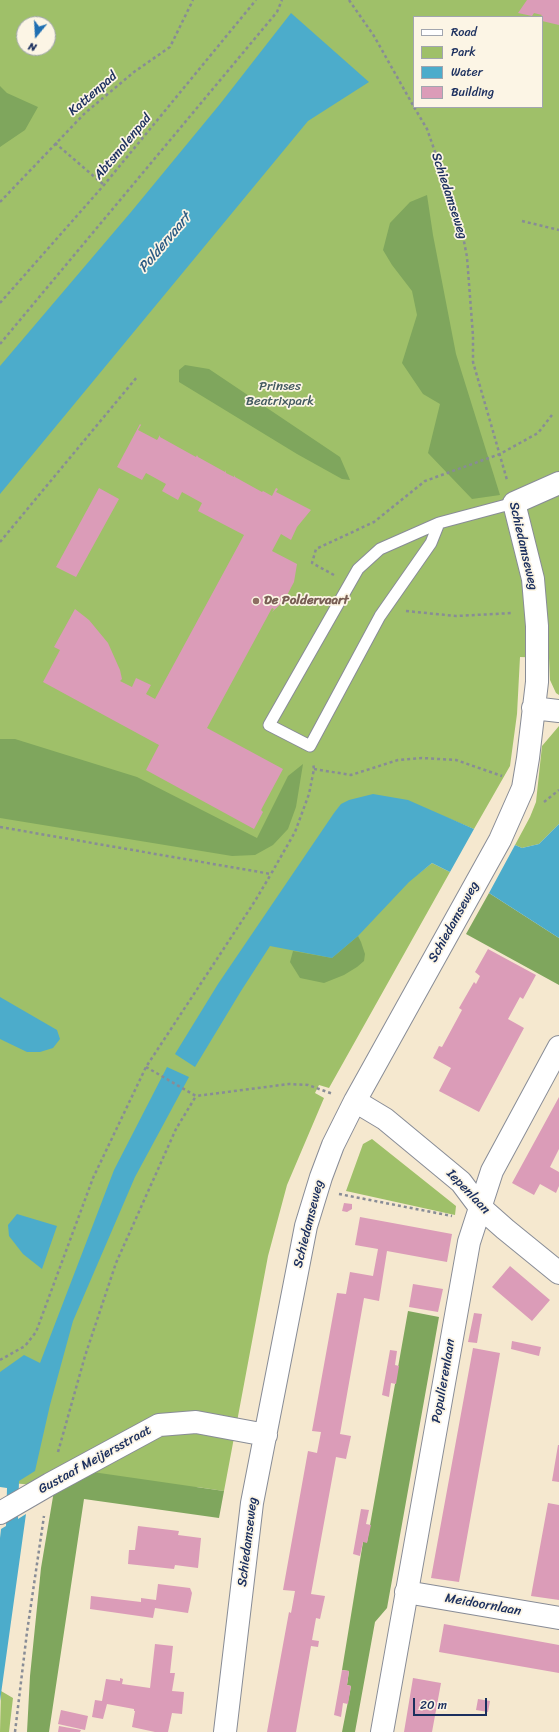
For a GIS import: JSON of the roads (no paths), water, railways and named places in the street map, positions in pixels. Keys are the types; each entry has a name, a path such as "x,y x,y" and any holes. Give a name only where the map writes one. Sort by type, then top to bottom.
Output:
{"street":[{"path":"514,503 559,483"},
{"name":"Schiedamseweg","path":"225,1732 252,1503 306,1226 321,1177 333,1145 355,1101 500,840 523,788 528,758 538,667 536,614 531,566 514,503"},
{"path":"533,708 559,711"},
{"name":"Populierenlaan","path":"382,1732 469,1242 477,1213 492,1171 559,1047"},
{"name":"Iepenlaan","path":"355,1101 385,1119 461,1182 477,1213 505,1229 559,1273"},
{"name":"Gustaaf Meijersstraat","path":"8,1508 159,1425 196,1422 266,1435"},
{"name":"Meidoornlaan","path":"406,1592 559,1618"}],"lane":[{"path":"438,523 431,543 380,616 310,746 269,725 358,569 380,549 438,523 514,503"}],"water":[{"name":"Poldervaart","path":"291,13 369,82 308,121 0,494 0,366 131,212 220,104"},
{"path":"373,794 408,800 474,829 450,872 432,863 409,882 358,936 332,958 270,946 195,1067 175,1054 218,984 334,813 341,804 349,800"},
{"path":"559,824 559,938 489,893 515,845 522,848 539,844"},
{"path":"0,997 57,1030 60,1039 53,1048 40,1052 27,1052 0,1039"},
{"path":"167,1067 189,1077 135,1177 73,1321 50,1405 35,1471 19,1481 18,1519 26,1514 0,1701 0,1538 1,1529 6,1526 7,1488 0,1487 0,1372 24,1355 40,1363 114,1170"},
{"path":"17,1214 57,1226 42,1269 23,1254 9,1236 8,1225"}],"place":[{"name":"De Poldervaart","path":"256,601"}],"park label":[{"name":"Prinses Beatrixpark","path":"280,394"}]}
